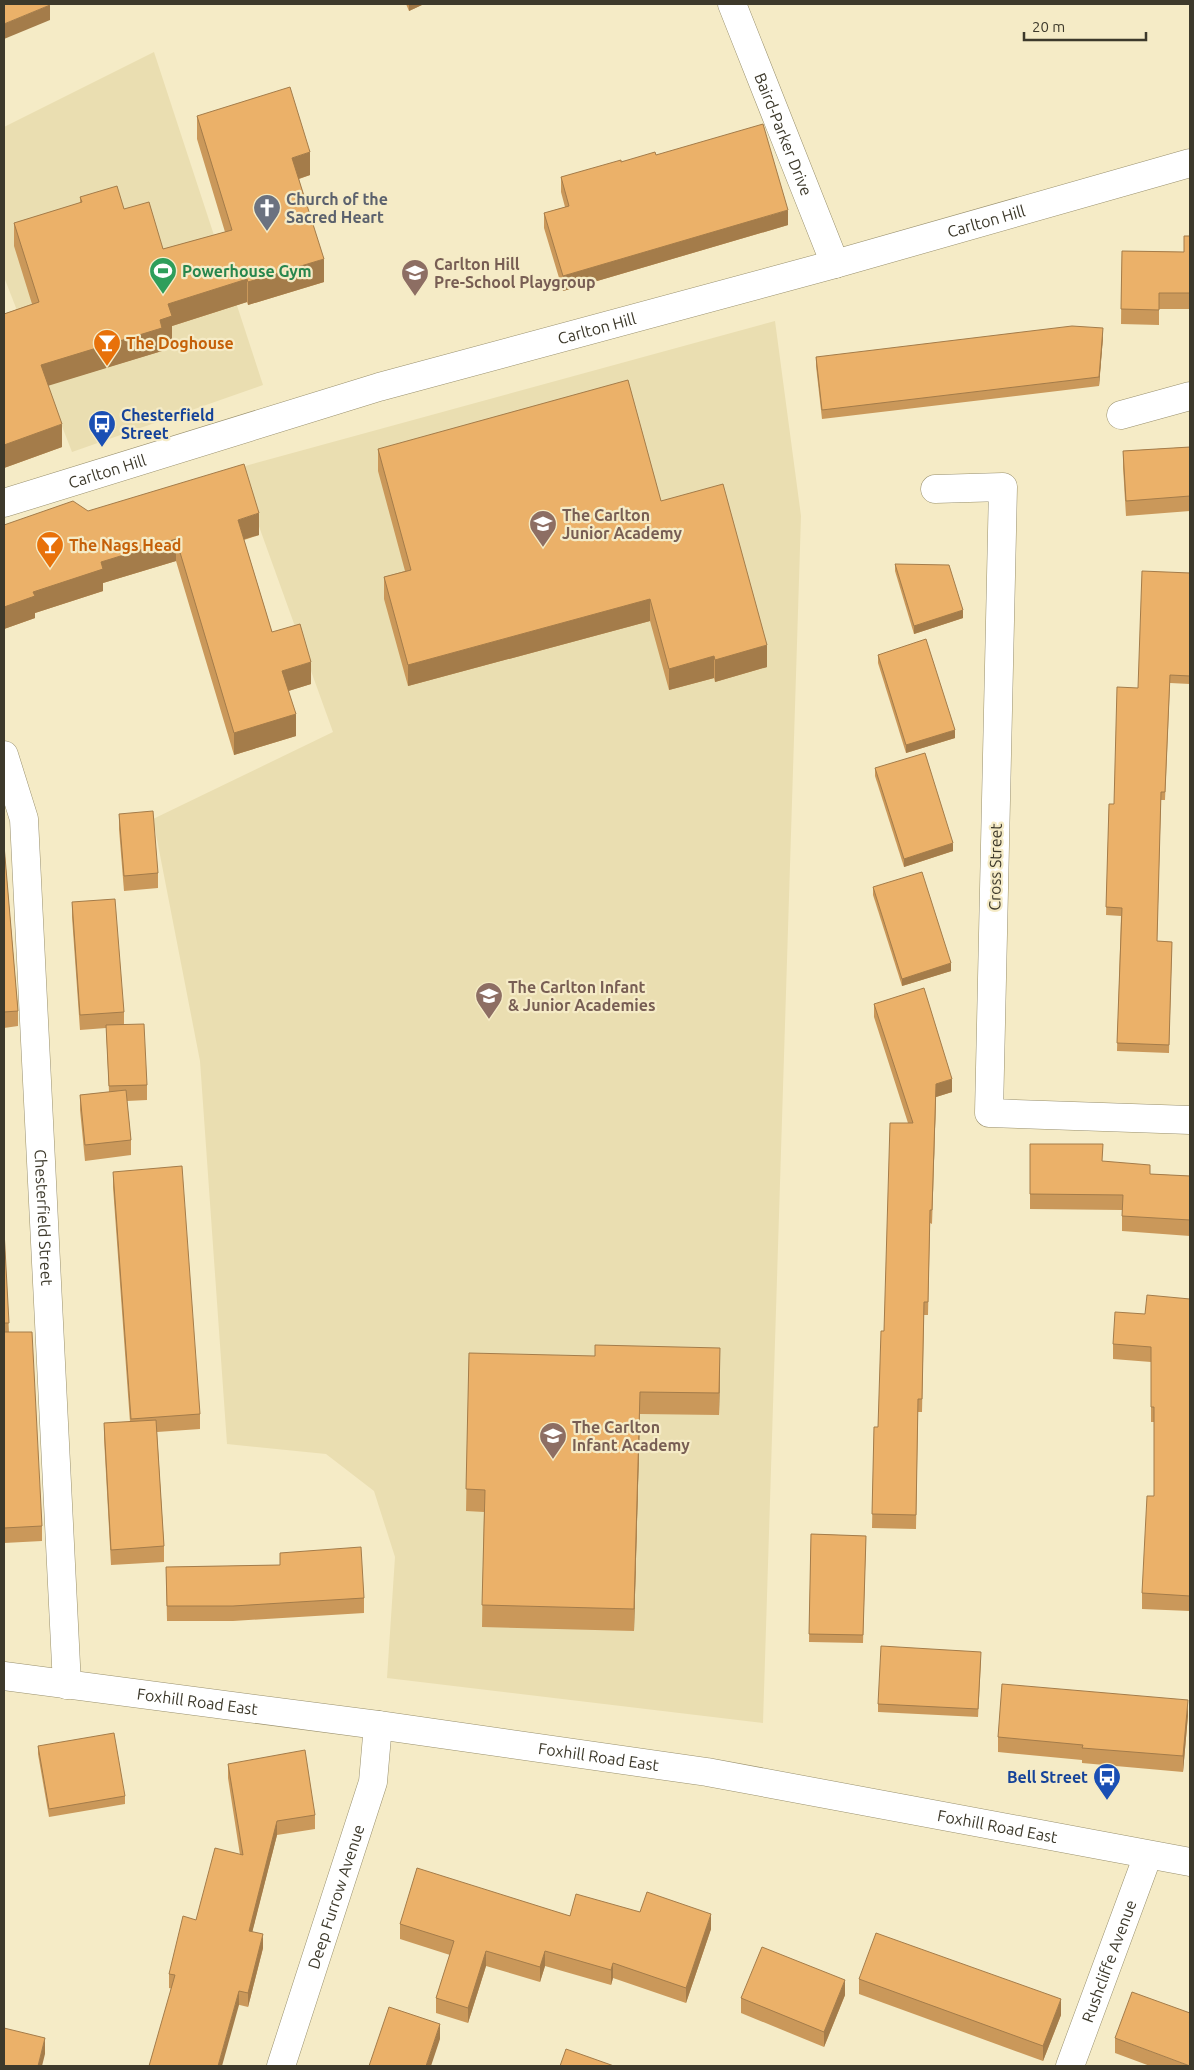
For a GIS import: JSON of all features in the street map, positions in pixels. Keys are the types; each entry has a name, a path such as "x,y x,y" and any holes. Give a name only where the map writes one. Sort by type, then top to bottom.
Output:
{"street":[{"name":"Baird-Parker Drive","path":"732,4 835,264"},
{"name":"Carlton Hill","path":"4,503 378,387 835,264 1190,163"},
{"path":"1121,415 1190,396"},
{"name":"Cross Street","path":"935,488 1003,487 989,1114 1190,1120"},
{"name":"Chesterfield Street","path":"4,755 24,819 66,1685"},
{"name":"Foxhill Road East","path":"4,1676 378,1725 707,1772 1190,1862"},
{"name":"Deep Furrow Avenue","path":"281,2066 373,1782 378,1725"},
{"name":"Rushcliffe Avenue","path":"1070,2066 1148,1855"}],"shaded area":[{"path":"154,52 263,385 72,452 4,277 4,127"},
{"name":"The Carlton Infant & Junior Academies","path":"775,321 801,516 763,1723 387,1678 395,1557 374,1491 326,1454 227,1444 200,1061 153,819 333,732 238,468"}],"building":[{"path":"4,4 50,4 50,5 4,24"},
{"path":"290,87 310,152 292,158 324,259 248,282 247,279 168,304 172,316 160,320 162,328 41,365 62,424 4,445 4,314 39,302 14,223 82,202 80,197 117,186 124,209 149,202 163,249 232,230 197,116"},
{"path":"763,124 788,210 563,276 544,213 569,206 561,177 655,152 656,155"},
{"path":"1184,236 1190,236 1190,293 1159,293 1159,310 1121,309 1122,251 1184,252"},
{"path":"1072,326 1103,328 1099,377 822,410 816,357"},
{"name":"The Carlton Junior Academy","path":"628,380 661,501 723,484 767,645 715,660 714,656 669,669 650,599 408,665 384,577 411,570 378,449"},
{"path":"1190,447 1190,496 1126,501 1123,451"},
{"path":"244,464 259,513 238,520 272,632 300,624 311,662 282,671 296,714 234,733 176,539 101,562 103,569 33,592 35,596 4,607 4,525 73,501 88,511"},
{"path":"895,564 949,565 963,610 914,626"},
{"path":"1142,571 1190,573 1190,676 1170,675 1165,792 1161,792 1157,941 1172,942 1169,1045 1117,1043 1122,908 1106,907 1109,804 1114,804 1117,687 1138,688"},
{"path":"926,639 955,730 906,745 878,655"},
{"path":"925,753 953,843 904,859 875,768"},
{"path":"153,811 158,873 124,876 119,814"},
{"path":"4,845 18,1011 4,1012"},
{"path":"922,872 951,963 902,979 873,887"},
{"path":"115,899 124,1012 80,1015 72,902"},
{"path":"924,988 952,1079 936,1084 928,1302 924,1302 922,1399 918,1399 916,1515 872,1514 874,1427 878,1427 881,1331 884,1331 890,1123 913,1123 874,1004"},
{"path":"144,1024 147,1085 109,1086 106,1025"},
{"path":"126,1090 131,1140 85,1145 80,1095"},
{"path":"1030,1144 1103,1144 1102,1161 1150,1165 1150,1174 1190,1176 1190,1220 1122,1216 1123,1195 1030,1194"},
{"path":"182,1166 200,1414 131,1419 113,1172"},
{"path":"4,1230 9,1323 4,1323"},
{"path":"1147,1295 1190,1299 1190,1596 1142,1593 1147,1496 1154,1496 1154,1407 1151,1407 1151,1347 1113,1344 1115,1312 1145,1314"},
{"path":"4,1332 32,1332 42,1526 4,1528"},
{"name":"The Carlton Infant Academy","path":"595,1345 720,1348 719,1393 640,1392 634,1609 482,1605 485,1490 466,1489 469,1353 595,1356"},
{"path":"156,1420 164,1546 111,1550 104,1423"},
{"path":"811,1534 866,1536 863,1635 809,1634"},
{"path":"361,1547 364,1598 233,1606 167,1606 166,1567 280,1565 280,1553"},
{"path":"881,1646 981,1652 978,1709 878,1704"},
{"path":"1002,1684 1188,1700 1183,1756 1082,1748 1083,1745 998,1737"},
{"path":"114,1733 125,1796 49,1809 38,1746"},
{"path":"305,1750 315,1815 277,1821 249,1931 263,1934 248,1993 239,1991 218,2066 149,2066 175,1975 169,1974 183,1916 196,1920 215,1848 243,1855 228,1764"},
{"path":"417,1868 570,1916 576,1894 640,1912 647,1892 711,1914 686,1988 613,1963 611,1970 545,1951 540,1967 486,1951 468,2008 436,1998 454,1941 400,1924"},
{"path":"876,1933 1061,1999 1043,2046 859,1979"},
{"path":"762,1947 845,1980 824,2032 741,1998"},
{"path":"1132,1992 1190,2013 1190,2066 1115,2038"},
{"path":"389,2007 440,2024 426,2066 369,2066"},
{"path":"4,2028 45,2038 38,2066 4,2066"},
{"path":"566,2049 614,2066 560,2066"}],"place":[{"name":"Church of the Sacred Heart","path":"267,232"},
{"name":"Powerhouse Gym","path":"163,295"},
{"name":"Carlton Hill Pre-School Playgroup","path":"415,297"},
{"name":"The Doghouse","path":"107,367"},
{"name":"Chesterfield Street","path":"102,448"},
{"name":"The Carlton Junior Academy","path":"543,548"},
{"name":"The Nags Head","path":"50,569"},
{"name":"The Carlton Infant & Junior Academies","path":"489,1020"},
{"name":"The Carlton Infant Academy","path":"553,1460"},
{"name":"Bell Street","path":"1107,1801"}]}
